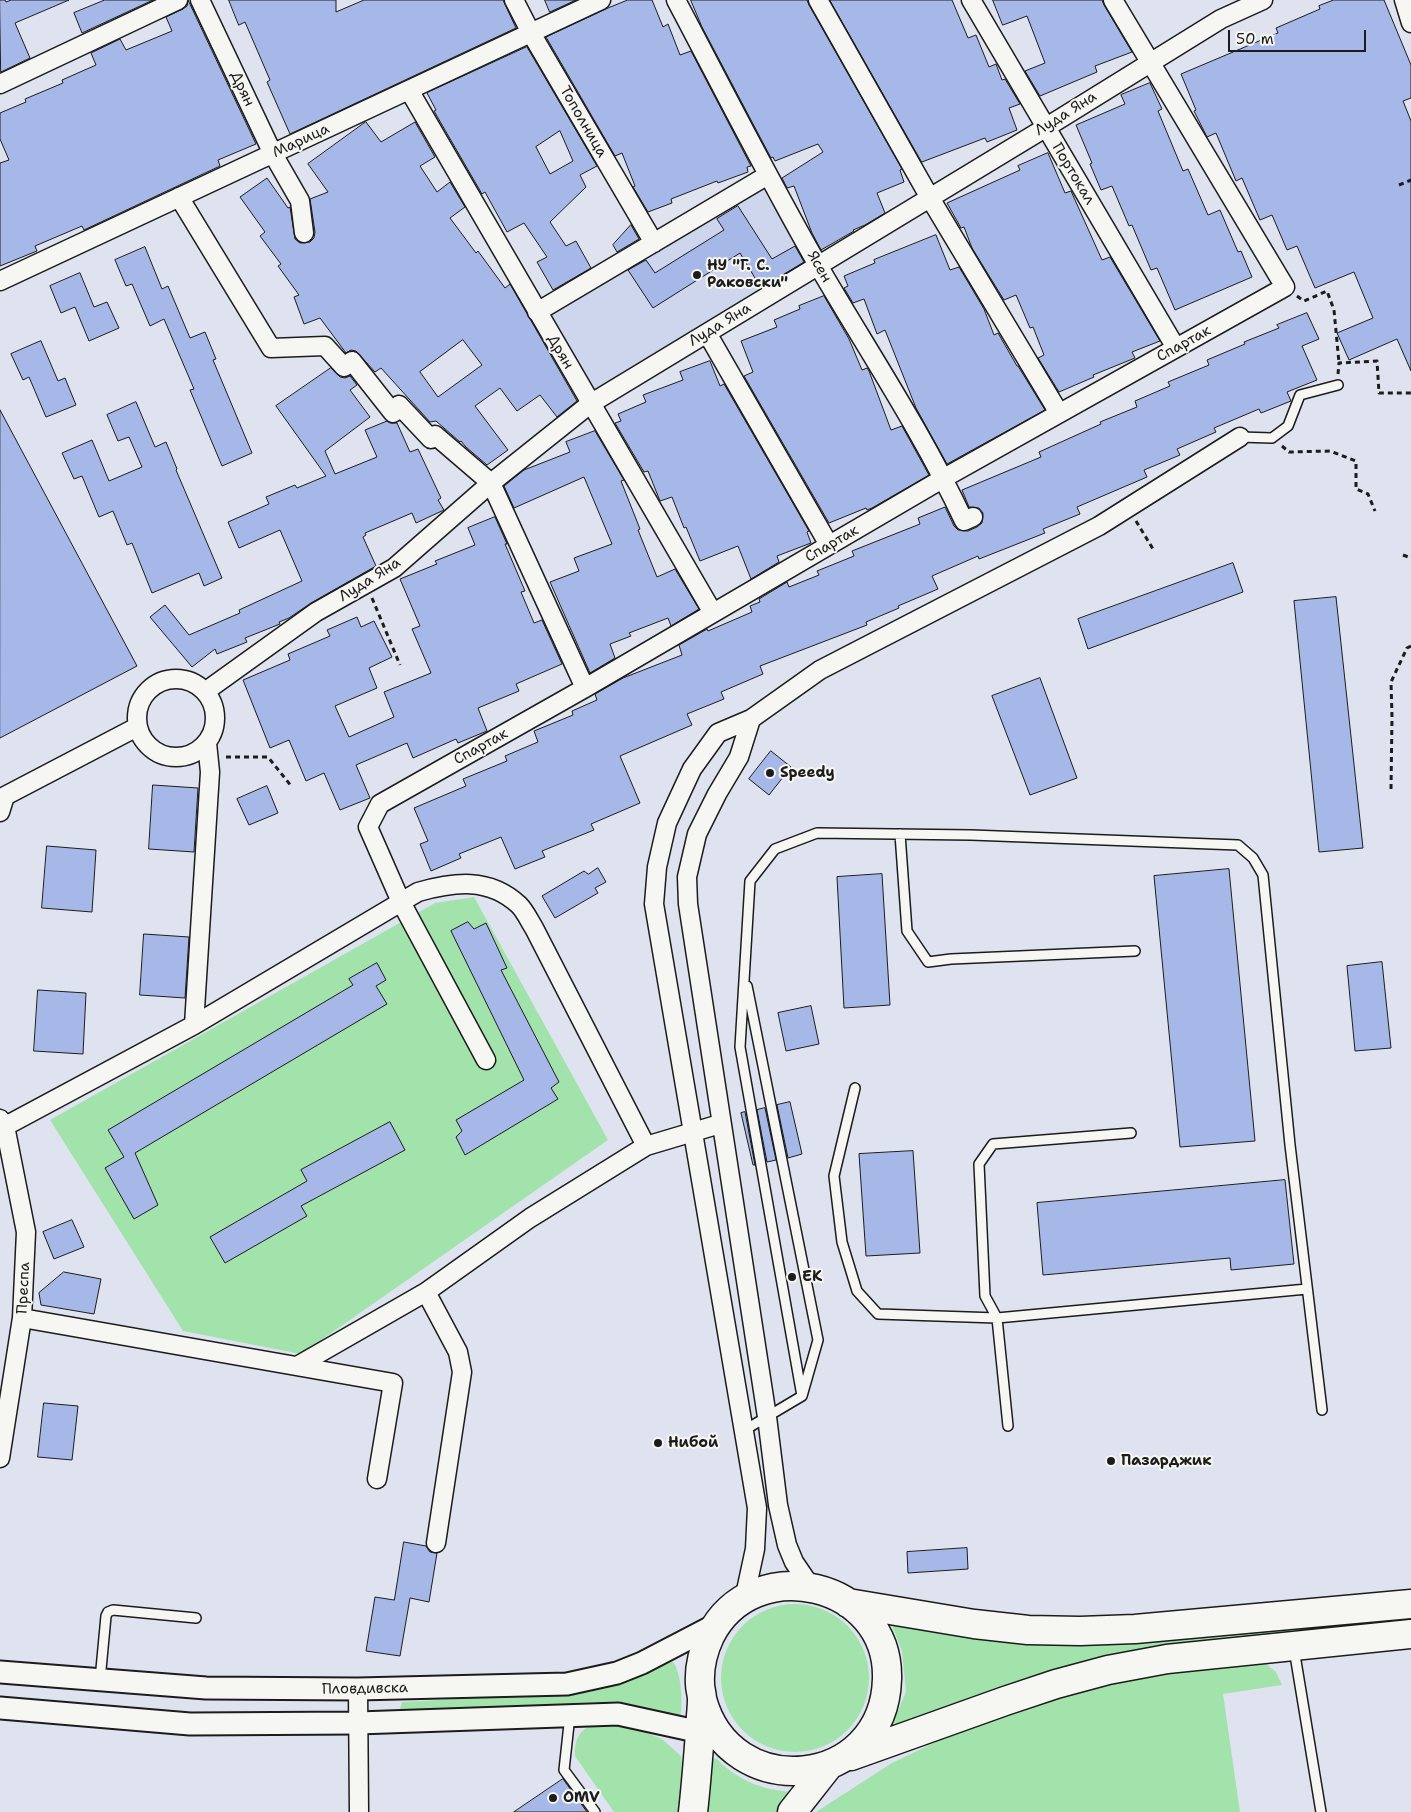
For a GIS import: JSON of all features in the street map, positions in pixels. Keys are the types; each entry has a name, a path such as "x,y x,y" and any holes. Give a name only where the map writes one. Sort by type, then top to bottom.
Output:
{"main road":[{"path":"693,1812 710,1734 709,1719 700,1686 702,1660 710,1635 717,1624 744,1600 754,1594 776,1587 788,1586 811,1587 830,1593 848,1603 868,1623 876,1635 885,1662 887,1684 883,1705 871,1730 852,1752 834,1762 792,1812"},
{"path":"848,1603 974,1624 1028,1630 1080,1631 1135,1629 1411,1604"},
{"path":"710,1734 758,1765 770,1769 794,1772 806,1771 1056,1684 1108,1670 1167,1659 1411,1634"}],"street":[{"path":"0,84 178,0"},
{"name":"Дрян","path":"200,0 273,154 300,201 304,233"},
{"name":"Тополница","path":"514,0 531,33 654,243"},
{"name":"Марица","path":"0,282 601,0"},
{"name":"Ясен","path":"676,0 768,175 819,266 944,478 964,521 973,517"},
{"path":"818,0 930,198 1059,413"},
{"name":"Портокал","path":"971,0 1176,348"},
{"path":"1112,0 1285,287"},
{"name":"Луда Яна","path":"206,691 316,612 394,568 491,483 590,404 1221,19 1263,0"},
{"path":"1404,0 1411,23"},
{"name":"Дрян","path":"409,90 590,404 714,613"},
{"path":"537,312 768,175"},
{"path":"179,197 272,348 325,346 344,367 352,361 393,413 399,405 431,439 435,435 491,483 585,688"},
{"name":"Спартак","path":"401,902 368,826 380,804 585,688 944,478 1285,287"},
{"path":"707,333 829,545"},
{"path":"744,1600 751,1570 757,1528 757,1508 654,904 657,867 667,823 692,769 718,733 751,719 820,670 1099,526 1240,437"},
{"path":"194,1025 210,772 208,750 216,717 213,703 206,691 188,680 167,679 149,688 138,706 137,727 145,742 159,753 176,757 208,750"},
{"path":"751,719 739,757 697,834 687,876 688,904 778,1505 787,1545 794,1562 811,1587"},
{"path":"2,798 137,727"},
{"path":"2,1125 194,1025 418,892 447,884 468,883 502,892 520,906 534,928 646,1146"},
{"path":"401,902 486,1060"},
{"path":"297,1366 426,1292 530,1218 646,1146 720,1124"},
{"name":"Преспа","path":"0,1458 22,1318 26,1232 2,1125"},
{"path":"426,1292 458,1352 462,1372 436,1543"},
{"path":"22,1318 393,1383 376,1479"},
{"name":"Пловдивска","path":"0,1672 206,1688 358,1689 545,1686 582,1682 617,1673 642,1663 717,1624"},
{"path":"357,1811 358,1689"},
{"path":"0,1708 190,1724 358,1723 570,1714 618,1714 710,1734"}],"lane":[{"path":"1240,437 1272,438 1288,426 1300,396 1338,385"},
{"path":"802,1396 740,1047 750,881 774,849 817,833 971,835 1238,845 1253,858 1263,875 1290,1145 1322,1410"},
{"path":"900,834 907,931 928,962 951,959 1135,951"},
{"path":"743,1431 802,1396 818,1340 744,974"},
{"path":"855,1088 834,1176 842,1242 857,1291 878,1314 997,1318 1307,1289"},
{"path":"1008,1426 997,1318 985,1296 979,1164 993,1144 1131,1133"},
{"path":"100,1680 106,1616 108,1612 113,1610 196,1618"},
{"path":"1293,1646 1321,1812"},
{"path":"570,1714 564,1770 595,1812"}],"path":[{"path":"1399,185 1411,180"},
{"path":"1285,287 1304,301 1327,291 1334,310 1339,363 1338,385"},
{"path":"1339,363 1377,361 1379,393 1411,393"},
{"path":"1272,438 1289,452 1330,451 1356,461 1356,488 1368,494 1375,511"},
{"path":"1128,508 1153,550"},
{"path":"1403,554 1411,558"},
{"path":"366,584 400,665"},
{"path":"1391,790 1391,682 1406,648 1411,646"},
{"path":"208,750 268,758 292,787"}],"shaded area":[{"name":"НУ \"Г. С. Раковски\"","path":"760,185 807,262 595,390 548,313"}],"green space":[{"path":"474,897 608,1140 301,1354 183,1331 50,1120 435,903"},
{"path":"795,1604 809,1605 823,1610 836,1616 847,1626 857,1637 863,1650 868,1664 868,1692 863,1706 857,1719 847,1730 836,1740 823,1746 809,1751 795,1752 781,1751 767,1746 754,1740 743,1730 733,1719 727,1706 722,1692 721,1678 722,1664 727,1650 733,1637 743,1626 754,1616 767,1610 781,1605"},
{"path":"889,1618 1411,1618 1411,1624 1229,1643 890,1729 906,1692 902,1651"},
{"path":"667,1661 673,1662 680,1682 680,1719 658,1713 596,1702 418,1711 400,1709 402,1702 589,1692 635,1678"},
{"path":"1263,1661 1276,1672 1282,1685 1223,1694 1240,1812 816,1812 892,1763 979,1721 1045,1698 1136,1676"},
{"path":"597,1725 615,1725 637,1729 662,1739 681,1756 685,1788 682,1812 614,1812 575,1756 575,1751 576,1742 580,1734 587,1728"},
{"path":"711,1759 717,1759 735,1774 757,1785 780,1791 803,1792 776,1812 705,1812"}],"building":[{"path":"0,0 5,0 6,2 11,0 69,0 15,23 30,58 1,72"},
{"path":"105,0 153,0 82,33 74,13"},
{"path":"188,0 256,144 218,160 220,166 84,230 82,226 35,246 37,251 0,266 0,163 9,160 0,139 0,113 26,102 25,99 63,83 62,80 96,65 91,53 120,39 126,50 172,31 166,17 187,6"},
{"path":"229,0 336,0 336,12 364,0 503,0 516,28 290,134 267,82 270,80 245,22 239,25"},
{"path":"545,0 576,0 550,12"},
{"path":"628,0 652,0 663,27 668,24 680,55 691,51 751,166 747,167 748,172 718,183 717,181 671,199 672,203 648,212 633,187 635,186 622,153 615,156 546,37"},
{"path":"691,0 807,0 902,169 900,170 904,182 877,193 885,213 821,250 812,233 794,186 787,188 782,178 823,152 818,144 775,161 773,157 771,158 702,27"},
{"path":"830,0 952,0 968,38 976,35 989,67 996,64 1002,80 1005,79 1020,104 1009,108 1017,130 987,142 985,138 922,162"},
{"path":"993,0 1102,0 1132,52 1095,66 1097,72 1040,96 1025,71 1045,63 1027,16 1003,25"},
{"path":"1334,0 1384,0 1411,65 1411,98 1403,101 1411,121 1411,371 1397,339 1349,360 1337,333 1373,318 1354,272 1315,288 1297,246 1287,250 1272,215 1260,220 1242,178 1236,181 1216,133 1207,137 1194,111 1196,110 1181,74 1278,33 1276,28 1320,9 1319,6"},
{"path":"527,47 597,166 580,175 586,187 550,222 566,246 576,241 591,268 553,290 537,262 547,257 524,223 507,232 485,192 482,194 434,111 436,110 427,93","holes":["560,131 573,161 550,174 536,147"]},
{"path":"1150,83 1162,109 1158,111 1183,171 1188,169 1208,215 1220,210 1238,252 1241,251 1252,277 1175,310 1157,268 1151,270 1132,225 1129,226 1112,186 1101,190 1076,125 1125,104 1121,95"},
{"path":"366,122 381,142 415,122 435,157 420,166 437,192 450,182 465,207 450,218 476,253 478,251 505,288 510,284 577,401 557,417 540,395 517,411 500,388 475,406 508,450 487,465 436,421 430,422 381,368 375,372 356,351 351,350 346,353 320,318 304,324 294,297 299,295 278,266 281,264 260,236 265,232 240,197 267,178 288,208 290,207 295,239 300,243 310,242 314,238 315,232 310,199 328,192 308,164","holes":["463,340 482,365 438,397 420,372"]},
{"path":"1048,153 1065,193 1071,191 1102,260 1110,257 1160,341 1132,352 1135,358 1093,375 1094,377 1059,392 1038,358 1044,355 1033,327 1030,328 1016,295 1004,300 972,248 964,227 961,228 947,203 1020,170 1018,166"},
{"path":"738,206 772,259 795,246 804,262 761,288 740,253 653,308 628,270 646,260 655,273 724,230 717,219"},
{"path":"631,225 639,239 617,252 613,245"},
{"path":"936,235 950,270 959,267 984,309 994,335 998,333 1045,410 947,464 916,408 885,330 877,334 864,299 853,303 844,288 848,286 844,276 875,263 874,260"},
{"path":"145,247 162,289 168,286 190,338 205,332 216,359 213,360 252,453 222,466 190,390 194,389 164,319 150,326 132,284 126,286 115,260"},
{"path":"80,273 94,307 107,302 119,328 89,341 75,307 61,313 50,286"},
{"path":"824,296 849,339 862,370 867,368 869,371 891,430 902,426 929,475 872,508 867,510 866,508 829,523 744,376 753,372 741,341 777,327 774,320 800,309 799,306"},
{"path":"1307,313 1319,339 1302,346 1317,380 1287,392 1291,401 1261,413 1259,409 1214,428 1216,432 1177,449 1180,455 1144,470 1147,477 1077,507 1080,514 1043,529 1045,533 979,559 978,556 932,576 938,589 866,622 867,625 760,666 763,674 721,692 724,699 687,714 692,725 620,756 640,803 591,824 594,830 542,851 545,857 515,869 501,837 459,854 461,858 431,871 420,844 428,841 414,808 466,786 463,779 507,761 505,756 538,742 534,731 573,715 572,711 597,700 595,694 623,678 682,655 679,645 707,629 708,631 752,612 750,606 760,602 759,599 787,582 789,587 819,575 817,571 854,556 852,551 920,524 918,518 945,507 954,526 958,530 968,531 977,527 982,523 983,513 979,508 969,507 962,490 1041,457 1039,452 1101,424 1100,422 1137,407 1135,401 1170,386 1168,382 1209,365 1207,360 1279,328 1277,325"},
{"path":"41,341 58,381 65,378 76,405 46,417 29,377 23,380 11,354"},
{"path":"710,361 720,386 724,384 809,531 807,532 811,543 777,556 779,562 751,579 738,546 700,561 672,497 660,501 648,471 644,472 615,423 621,421 618,414 646,402 643,395 683,380 680,372"},
{"path":"331,368 340,377 350,376 357,385 350,390 370,417 325,451 335,474 377,457 365,430 387,421 397,423 410,452 418,449 441,498 438,500 444,510 416,523 412,513 365,533 366,535 363,537 376,566 311,603 289,618 279,622 280,624 245,638 247,642 217,654 215,649 192,667 150,617 165,605 189,635 240,613 239,610 302,581 280,530 239,548 228,522 269,504 266,497 295,485 297,488 326,476 276,406"},
{"path":"136,402 155,447 166,442 222,578 204,586 199,573 152,593 132,543 127,545 113,511 99,517 82,476 74,479 62,453 92,440 109,481 142,467 129,437 118,441 107,415"},
{"path":"0,410 137,666 0,738"},
{"path":"595,431 624,480 621,481 657,577 675,569 699,609 671,626 668,618 629,633 631,636 610,644 615,658 590,673 550,582 579,571 574,558 612,544 584,477 514,508 504,486 524,470 570,452 566,442"},
{"path":"495,517 525,591 521,592 534,623 542,620 562,664 516,684 519,691 478,708 487,731 458,743 456,739 413,758 407,743 356,765 370,798 340,810 324,773 306,781 289,740 270,748 243,680 290,660 288,654 330,636 327,630 357,617 361,627 374,621 392,657 369,668 377,688 335,706 349,737 394,717 384,692 431,673 412,629 420,626 400,579 437,564 435,561 475,545 468,528"},
{"path":"1233,563 1243,592 1088,649 1078,619"},
{"path":"1336,597 1363,848 1319,852 1294,601"},
{"path":"1040,678 1077,778 1030,795 992,696"},
{"name":"Speedy","path":"771,751 791,767 769,795 749,779"},
{"path":"153,785 198,788 194,852 149,849"},
{"path":"267,786 278,813 249,825 237,799"},
{"path":"47,846 96,850 92,912 42,908"},
{"path":"598,868 606,882 595,888 598,893 555,918 542,896 584,871 588,874"},
{"path":"1229,869 1255,1141 1180,1147 1154,876"},
{"path":"882,874 890,1005 844,1008 837,877"},
{"path":"468,922 474,929 486,923 507,968 501,970 559,1082 551,1088 558,1099 465,1155 456,1137 462,1131 456,1120 524,1080 451,931"},
{"path":"144,934 189,937 185,998 140,995"},
{"path":"1382,962 1391,1048 1355,1051 1347,966"},
{"path":"377,963 386,980 376,986 387,1004 135,1153 158,1205 134,1219 105,1168 124,1157 108,1130 353,985 349,979"},
{"path":"38,990 86,993 83,1054 34,1051"},
{"path":"811,1006 819,1044 786,1051 778,1013"},
{"path":"790,1102 802,1154 788,1158 777,1105"},
{"path":"765,1108 776,1160 767,1162 757,1110"},
{"path":"745,1112 755,1165 753,1165 741,1113"},
{"path":"390,1122 405,1150 301,1206 307,1216 225,1263 210,1237 307,1181 301,1170"},
{"path":"913,1151 920,1253 866,1256 859,1154"},
{"path":"1285,1180 1294,1264 1231,1270 1230,1258 1043,1275 1037,1203"},
{"path":"72,1220 84,1247 54,1259 43,1232"},
{"path":"64,1272 101,1279 94,1314 41,1305 39,1293"},
{"path":"44,1403 78,1406 72,1460 38,1457"},
{"path":"404,1542 426,1546 430,1552 437,1553 429,1602 410,1598 400,1656 366,1651 375,1597 394,1600"},
{"path":"967,1548 968,1569 908,1573 907,1552"},
{"path":"563,1779 587,1812 514,1812"}],"place":[{"name":"НУ \"Г. С. Раковски\"","path":"697,275"},
{"name":"Speedy","path":"770,773"},
{"name":"ЕК","path":"792,1277"},
{"name":"Нибой","path":"658,1443"},
{"name":"Пазарджик","path":"1111,1461"},
{"name":"OMV","path":"553,1798"}]}
